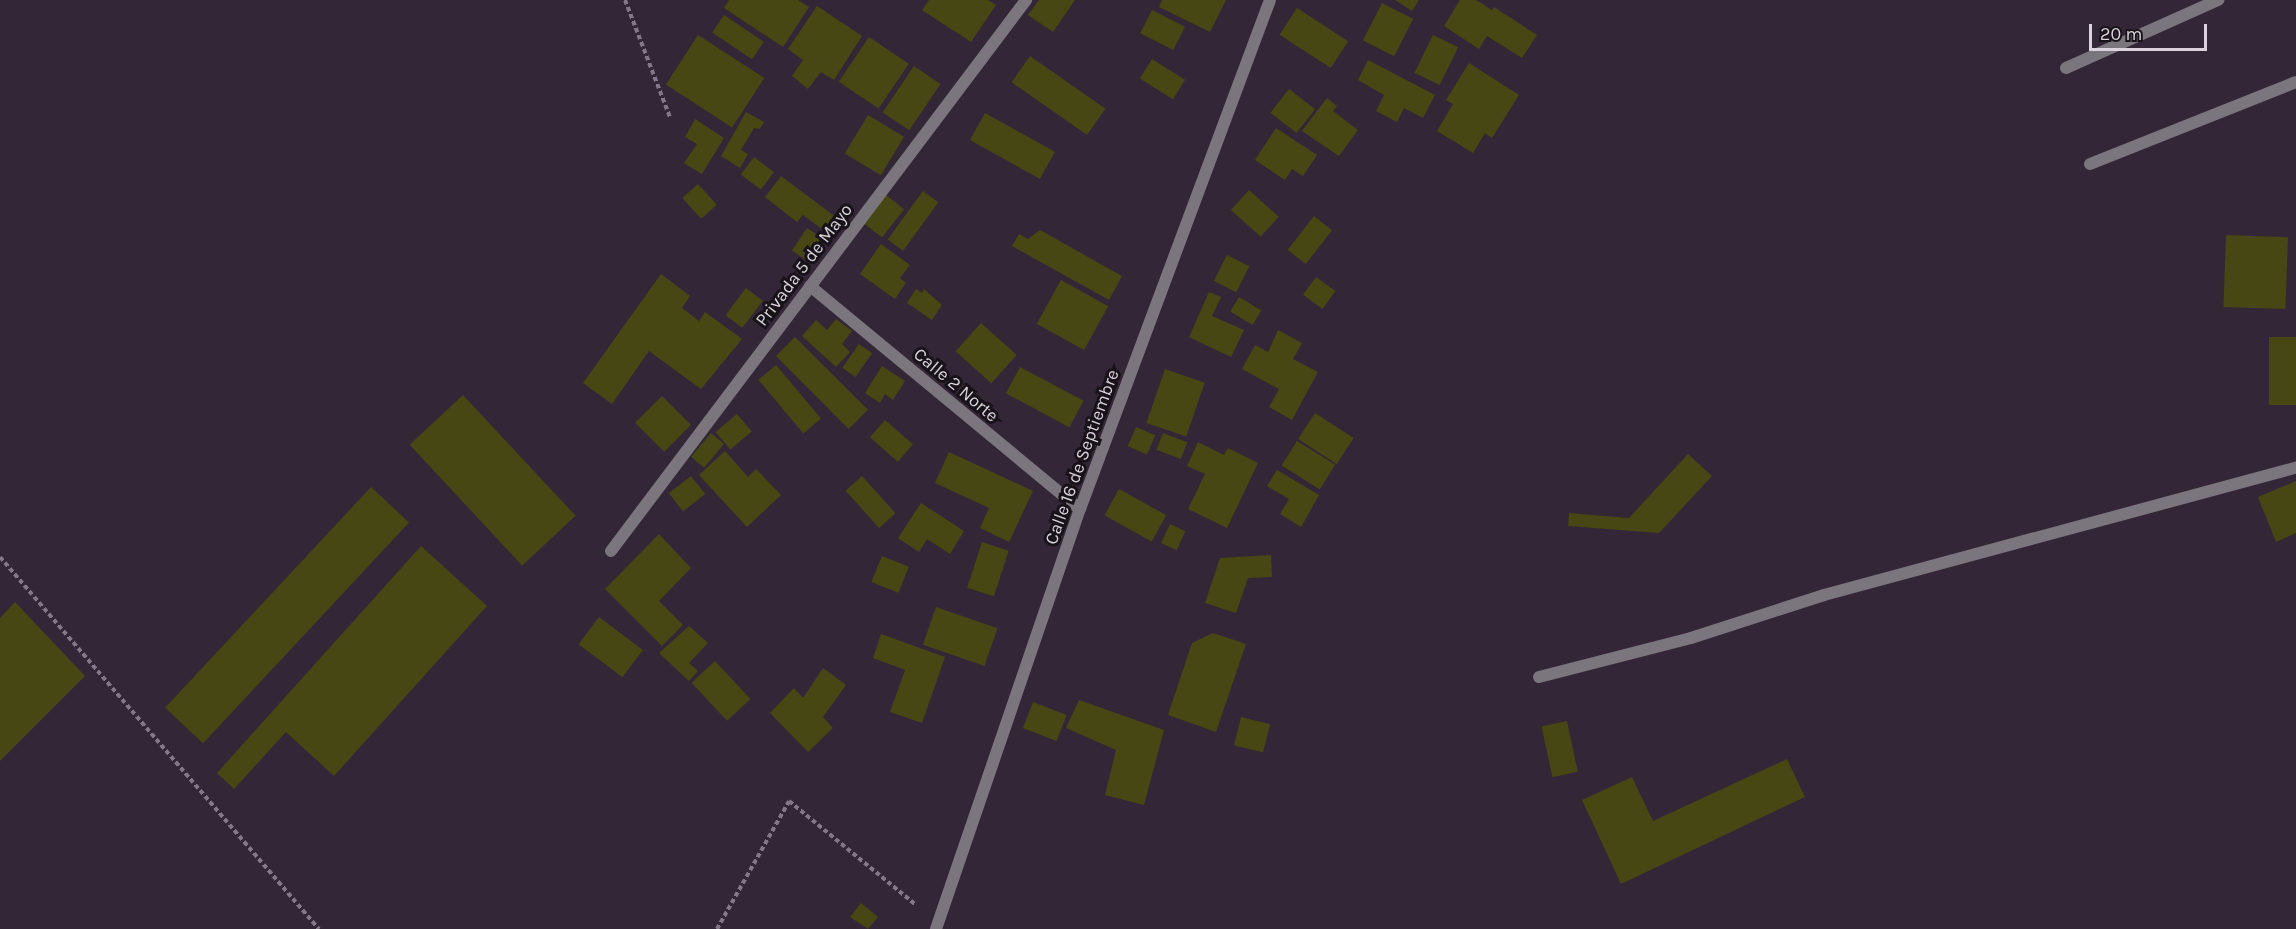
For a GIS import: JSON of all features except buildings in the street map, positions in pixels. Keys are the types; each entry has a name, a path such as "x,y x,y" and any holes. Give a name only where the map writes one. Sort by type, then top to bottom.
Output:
{"street":[{"name":"Privada 5 de Mayo","path":"611,551 1026,0"},
{"name":"Calle 16 de Septiembre","path":"937,926 1080,509 1270,0"},
{"path":"2066,68 2218,0"},
{"path":"2090,164 2296,82"},
{"name":"Calle 2 Norte","path":"810,286 1080,509"},
{"path":"1539,678 1691,638 1824,595 2296,468"}],"path":[{"path":"625,0 670,117"},
{"path":"0,557 319,929"},
{"path":"717,929 789,801 937,926"}]}
